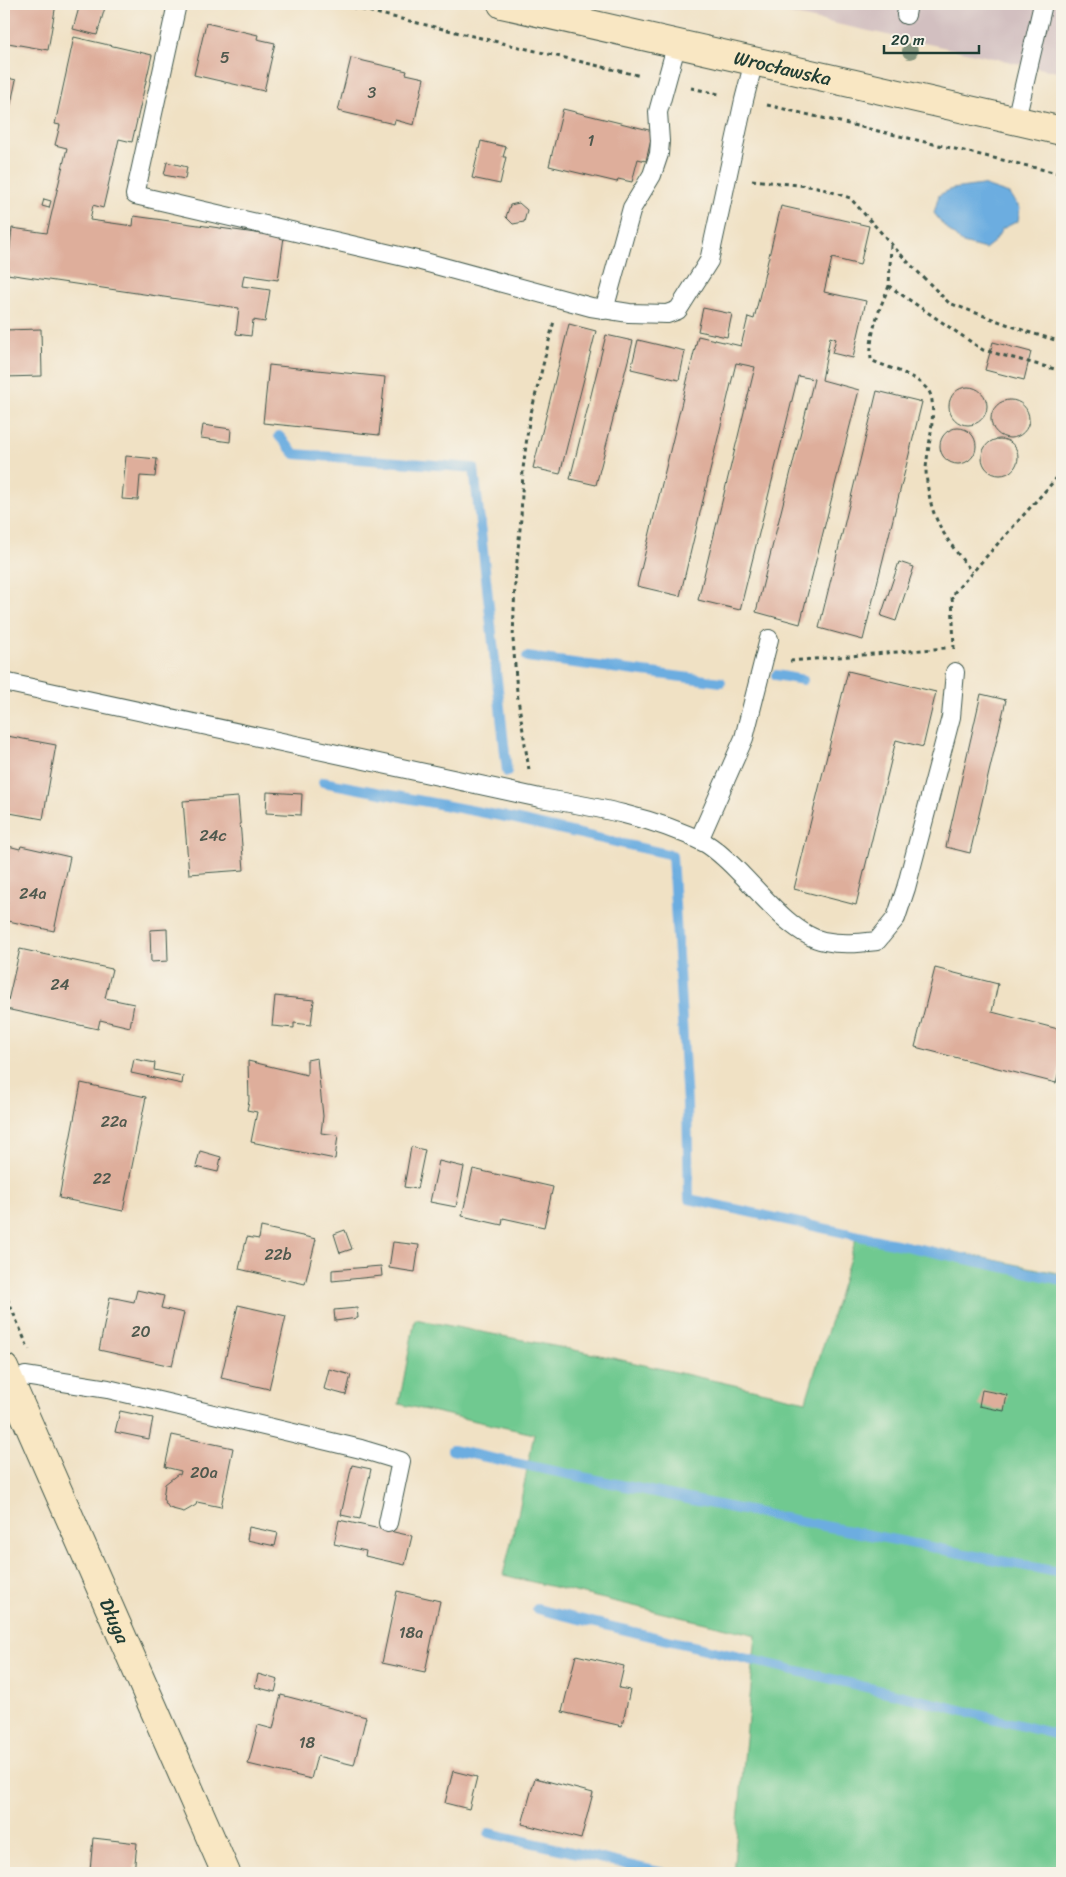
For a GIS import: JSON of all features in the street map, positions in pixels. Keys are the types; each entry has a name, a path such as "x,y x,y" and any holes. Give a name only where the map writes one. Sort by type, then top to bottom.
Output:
{"main road":[{"name":"Wrocławska","path":"502,4 1062,131"},
{"name":"Długa","path":"7,1375 226,1873"}],"lane":[{"path":"177,4 135,195 421,261 559,300 604,310 629,313 667,314 678,310 709,261 754,61"},
{"path":"1016,120 1043,4"},
{"path":"604,310 632,208 652,175 659,154 658,112 678,43"},
{"path":"699,840 744,738 769,638"},
{"path":"4,682 540,798 613,810 699,840 729,862 769,903 800,930 822,941 851,944 877,941 896,918 906,888 951,717 955,672"},
{"path":"7,1375 24,1376 108,1390 361,1449 401,1461 388,1523"}],"path":[{"path":"338,4 1062,174"},
{"path":"727,176 817,187 850,198 904,258 950,303 1028,332 1062,342"},
{"path":"891,244 889,286 874,325 870,360 911,375 929,391 934,410 926,471 930,501 946,539 972,572"},
{"path":"889,286 983,350 1062,371"},
{"path":"540,798 531,784 517,692 513,639 515,582 523,469 529,421 559,300"},
{"path":"955,672 952,595 1062,472"},
{"path":"763,663 954,647"}],"shaded area":[{"path":"745,4 1062,4 1062,73"}],"green space":[{"path":"858,1232 1062,1274 1062,1873 733,1873 756,1635 503,1575 519,1510 534,1434 399,1404 415,1319 595,1354 806,1401"}],"water":[{"path":"982,185 1009,194 1020,208 1018,221 1002,229 995,241 985,249 963,243 945,227 934,213 939,195 952,189"}],"building":[{"path":"4,4 56,4 48,50 8,43 4,62"},
{"path":"80,4 106,4 97,35 73,29"},
{"path":"206,23 258,35 257,39 275,43 264,91 194,75"},
{"path":"74,37 152,55 132,142 119,139 103,208 93,205 90,220 133,226 134,216 284,237 278,280 244,275 242,286 270,290 265,322 253,320 251,336 236,334 239,308 7,274 12,228 47,233 67,148 55,145 60,125 55,124"},
{"path":"351,58 407,71 406,74 424,78 414,125 395,120 394,124 338,111"},
{"path":"4,77 16,80 8,117 4,116"},
{"path":"563,109 653,131 646,161 638,159 632,182 618,179 617,182 549,166"},
{"path":"481,141 506,147 503,157 506,157 500,184 472,178"},
{"path":"167,162 187,167 185,179 164,175"},
{"path":"44,199 51,201 49,208 42,206"},
{"path":"519,203 527,210 524,222 513,224 506,217 510,205"},
{"path":"781,206 869,226 860,265 832,258 824,292 866,301 853,358 832,353 836,339 830,337 822,380 859,390 800,624 756,612 814,379 798,376 740,610 698,600 755,367 736,363 680,596 637,586 698,336 741,346 748,317 754,319"},
{"path":"703,308 732,314 727,337 698,331"},
{"path":"569,324 596,331 560,474 533,468"},
{"path":"41,329 42,376 4,377 4,330"},
{"path":"606,335 633,341 596,485 570,479"},
{"path":"638,340 685,351 679,380 631,369"},
{"path":"993,342 1031,352 1024,380 985,370"},
{"path":"269,365 385,377 379,435 263,423"},
{"path":"968,387 981,393 987,406 981,419 968,425 955,419 949,406 955,393"},
{"path":"877,391 922,402 863,640 819,628"},
{"path":"1010,400 1023,406 1029,419 1023,432 1010,438 997,432 991,419 997,406"},
{"path":"203,425 231,429 230,442 201,438"},
{"path":"958,428 965,429 971,433 975,439 975,453 971,459 965,463 958,464 951,463 945,459 941,453 940,446 941,439 945,433 951,429"},
{"path":"1000,439 1007,440 1013,444 1017,450 1017,464 1013,470 1007,474 1000,475 993,474 987,470 983,464 982,457 983,450 987,444 993,440"},
{"path":"126,456 157,459 155,477 140,476 138,500 122,499"},
{"path":"899,562 914,567 896,621 881,616"},
{"path":"848,671 936,692 923,747 896,740 856,905 794,889"},
{"path":"981,694 1006,700 970,853 946,847"},
{"path":"7,736 56,745 43,819 4,812 4,754"},
{"path":"267,792 302,794 301,815 266,813"},
{"path":"238,797 244,870 189,874 183,801"},
{"path":"4,845 20,849 21,846 70,857 54,931 4,920 8,902 4,902 4,885 7,869 4,868"},
{"path":"167,929 168,961 151,962 150,930"},
{"path":"20,949 112,969 105,998 134,1004 130,1027 100,1020 98,1029 6,1009"},
{"path":"935,968 998,984 992,1012 1062,1030 1062,1059 1056,1083 915,1047"},
{"path":"275,996 314,1000 311,1025 294,1023 294,1028 272,1026"},
{"path":"317,1058 323,1116 321,1133 338,1135 335,1159 251,1142 257,1112 247,1110 249,1101 248,1061 307,1075 307,1060"},
{"path":"134,1059 155,1063 154,1070 183,1076 182,1084 131,1073"},
{"path":"81,1083 146,1097 123,1211 59,1198"},
{"path":"411,1147 425,1150 417,1189 404,1187"},
{"path":"200,1151 221,1157 218,1172 196,1167"},
{"path":"439,1161 464,1167 456,1207 430,1202"},
{"path":"473,1169 553,1187 544,1227 503,1218 502,1225 462,1216"},
{"path":"261,1227 316,1239 305,1284 239,1269 247,1237 259,1239"},
{"path":"345,1230 352,1249 340,1253 334,1234"},
{"path":"393,1242 419,1245 415,1272 389,1268"},
{"path":"381,1266 382,1276 332,1281 332,1270"},
{"path":"137,1290 164,1296 161,1308 184,1313 172,1366 99,1350 110,1297 134,1302"},
{"path":"238,1305 286,1316 269,1389 221,1378"},
{"path":"357,1308 358,1318 335,1321 334,1310"},
{"path":"329,1369 351,1375 346,1395 324,1389"},
{"path":"982,1390 1007,1395 1004,1411 979,1406"},
{"path":"120,1411 153,1418 149,1439 115,1432"},
{"path":"172,1435 233,1448 221,1507 197,1502 196,1505 184,1512 169,1508 163,1499 165,1484 178,1474 180,1475 181,1471 165,1467"},
{"path":"352,1465 371,1469 360,1519 341,1515"},
{"path":"339,1520 412,1536 405,1565 365,1556 366,1551 334,1544"},
{"path":"249,1527 278,1533 275,1546 247,1540"},
{"path":"397,1591 440,1601 425,1672 382,1663"},
{"path":"576,1655 624,1666 619,1688 630,1690 622,1726 562,1712"},
{"path":"258,1674 278,1680 275,1692 255,1687"},
{"path":"281,1695 366,1717 354,1765 317,1756 311,1779 248,1764 258,1725 273,1729"},
{"path":"453,1771 477,1777 469,1809 445,1803"},
{"path":"535,1778 593,1793 581,1839 522,1824"},
{"path":"93,1838 137,1843 134,1873 90,1871"}],"waterway":[{"path":"279,436 295,454 474,468 507,772"},
{"path":"527,657 721,682"},
{"path":"776,675 803,680"},
{"path":"323,782 506,817 672,855 687,1104 689,1199 1062,1280"},
{"path":"452,1450 1062,1573"},
{"path":"537,1609 937,1704 1062,1736"},
{"path":"489,1833 664,1873"}]}
